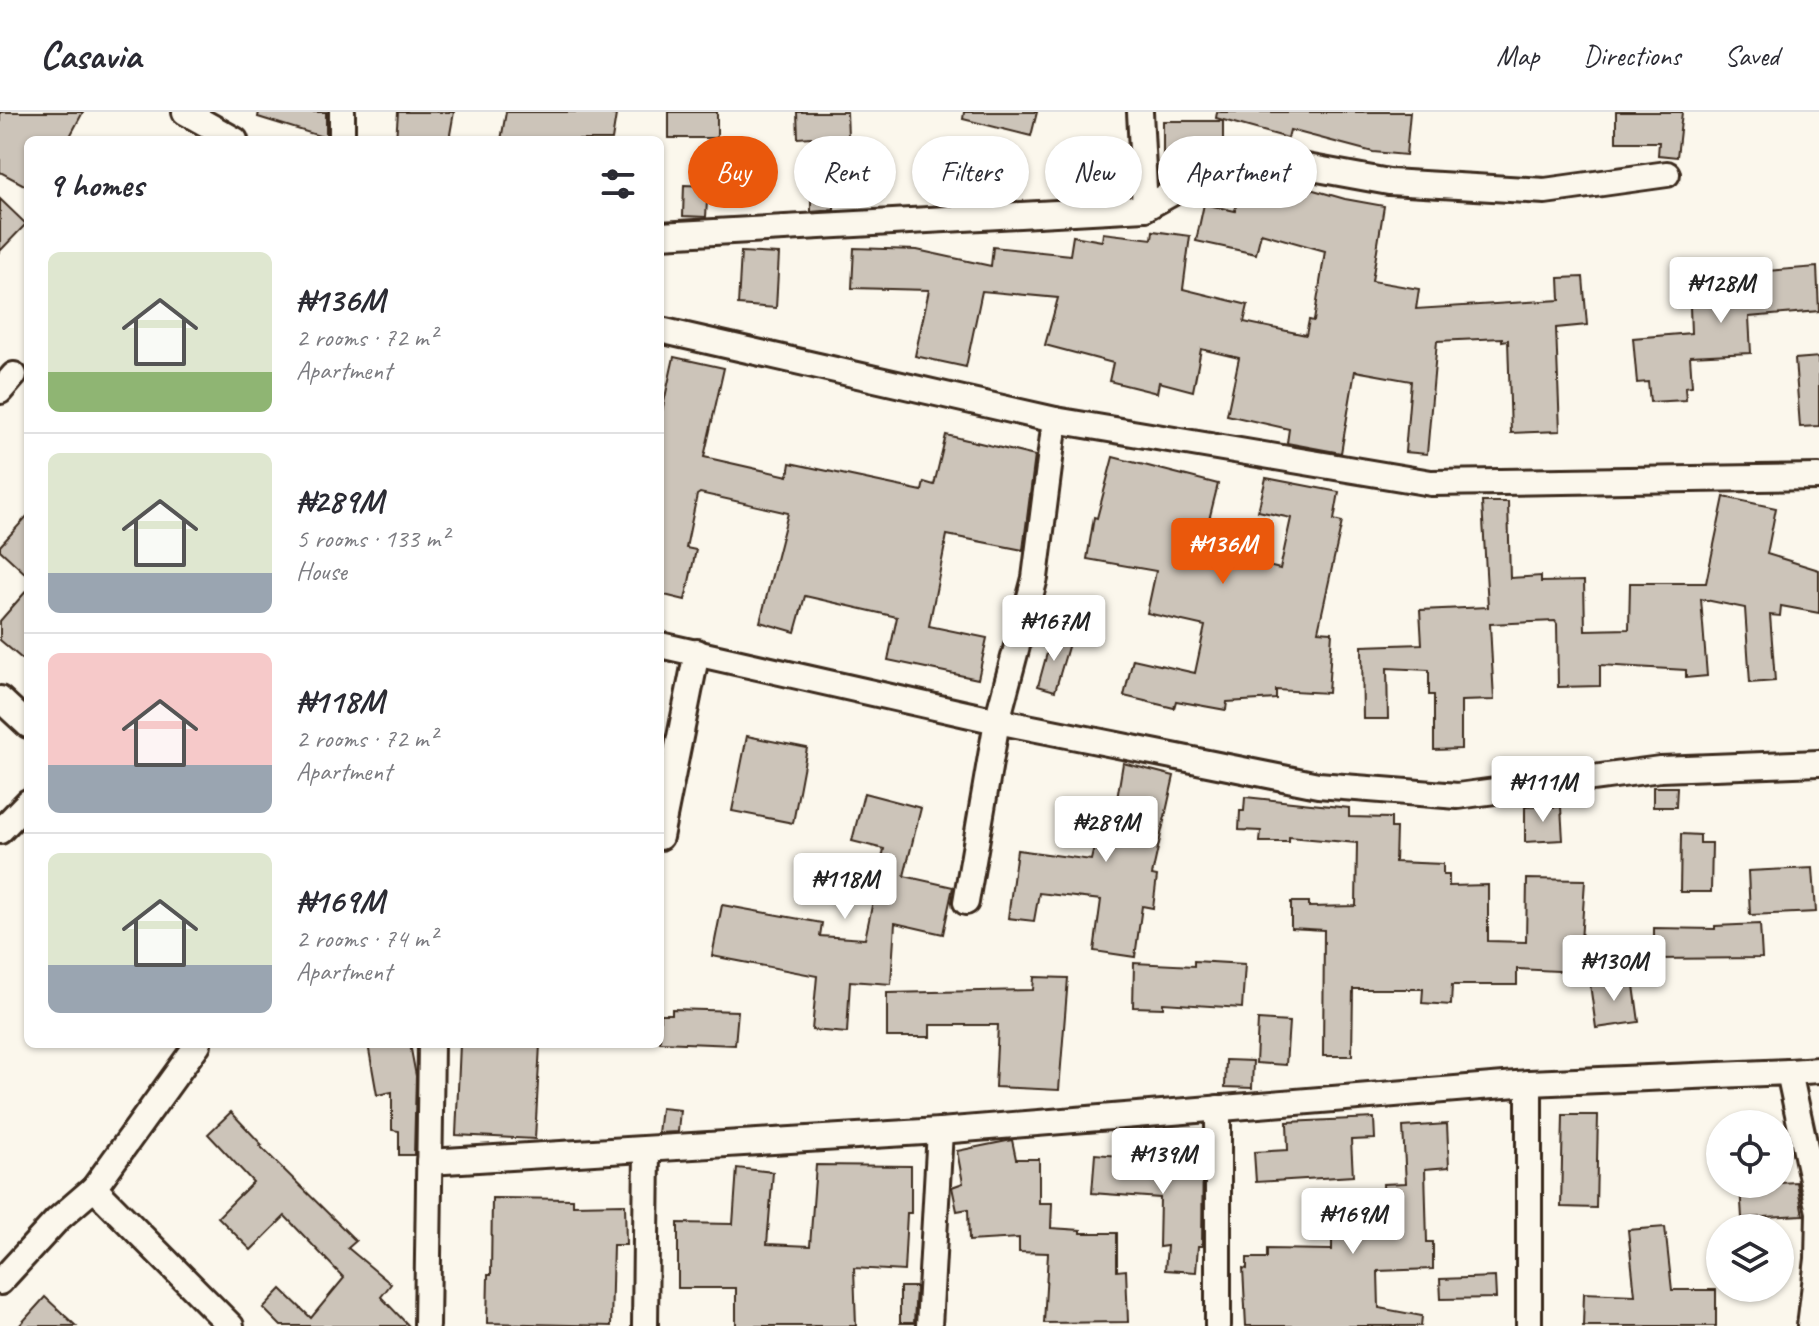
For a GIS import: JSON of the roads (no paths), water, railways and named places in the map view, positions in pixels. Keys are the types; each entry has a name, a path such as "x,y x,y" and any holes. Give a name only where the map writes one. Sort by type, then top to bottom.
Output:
{"street":[{"path":"185,112 228,136"},
{"path":"342,112 342,136"},
{"path":"1140,112 1145,208"},
{"path":"664,235 1145,208 1235,158 1267,160 1389,182 1545,191 1667,174"},
{"path":"664,331 1055,420 1431,483 1819,477"},
{"path":"966,902 997,721 1035,578 1055,420"},
{"path":"664,646 997,721 1318,785 1458,796 1660,769 1819,763"},
{"path":"664,817 697,652"},
{"path":"0,699 24,721"},
{"path":"0,831 24,806"},
{"path":"0,1282 57,1220 94,1188 195,1048"},
{"path":"427,1326 431,1048"},
{"path":"429,1162 940,1131 1529,1083 1819,1070"},
{"path":"1789,1072 1819,1212 1818,1259 1810,1326"},
{"path":"1529,1083 1529,1326"},
{"path":"1218,1108 1218,1326"},
{"path":"929,1326 940,1131"},
{"path":"645,1326 647,1150"},
{"path":"94,1188 231,1326"}]}
